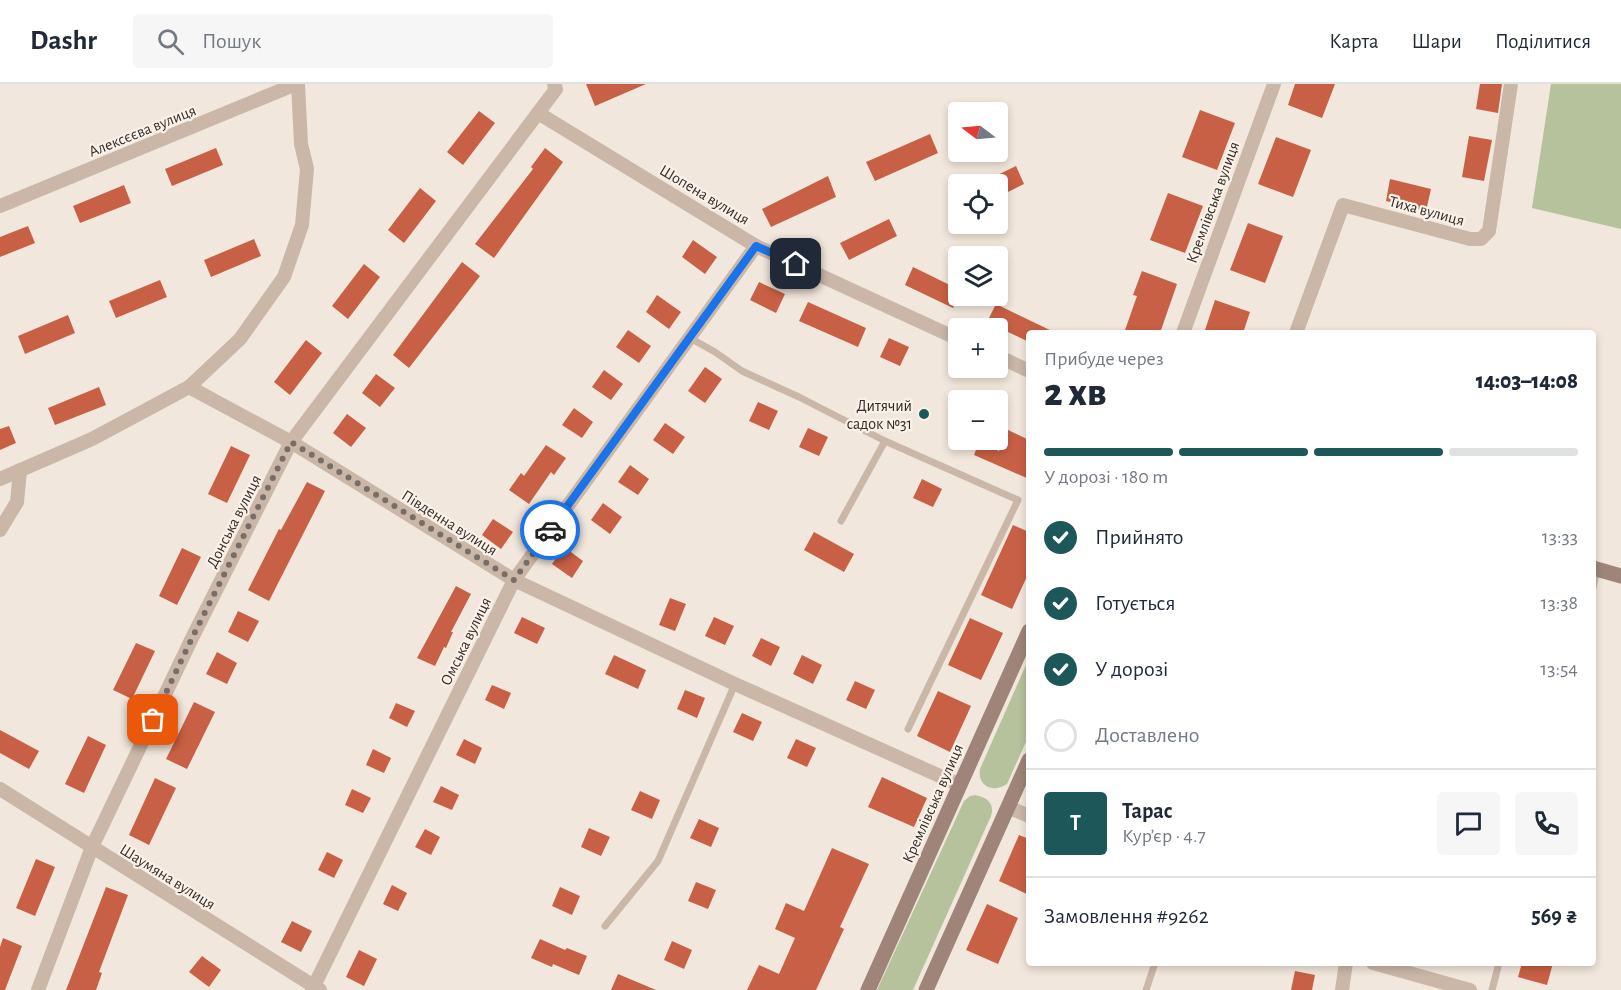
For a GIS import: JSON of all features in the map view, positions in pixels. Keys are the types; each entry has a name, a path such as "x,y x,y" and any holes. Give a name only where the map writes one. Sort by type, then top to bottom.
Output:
{"street":[{"name":"Алексєєва вулиця","path":"0,206 297,84"},
{"path":"0,479 93,439 189,387 240,339 284,277 302,225 307,169 301,144 297,84"},
{"name":"Донська вулиця","path":"38,990 92,847 193,636 291,442 538,113 555,88 554,84"},
{"name":"Кремлівська вулиця","path":"1184,330 1274,84"},
{"name":"Тиха вулиця","path":"1297,330 1343,205 1470,239 1481,239 1489,231 1511,84"},
{"name":"Шопена вулиця","path":"538,113 756,246 948,334"},
{"name":"Омська вулиця","path":"315,989 514,580 756,246"},
{"path":"1008,361 1026,370"},
{"name":"Південна вулиця","path":"189,387 291,442 514,580 735,684 960,785"},
{"path":"0,530 17,502 20,471"},
{"path":"1596,569 1621,576"},
{"name":"Кремлівська вулиця","path":"868,990 1026,638"},
{"path":"926,990 1026,767"},
{"name":"Шаумяна вулиця","path":"0,789 315,989"},
{"path":"1008,807 1026,815"},
{"path":"1342,990 1346,966"},
{"path":"1384,966 1470,990"}],"lane":[{"path":"690,338 742,370 799,396 885,441 1018,500 908,729"},
{"path":"841,521 885,441"},
{"path":"605,926 658,861 735,684"},
{"path":"1146,990 1154,966"},
{"path":"1492,990 1498,966"}],"green space":[{"path":"1551,84 1621,84 1621,229 1532,208"},
{"path":"1026,665 1026,742 1007,784 1002,787 992,788 984,784 981,780 980,769"},
{"path":"975,795 989,802 992,808 991,816 913,990 877,990 964,801"}],"building":[{"path":"586,84 646,84 595,106"},
{"path":"1295,84 1335,84 1322,118 1288,105"},
{"path":"1480,84 1502,84 1498,113 1476,109"},
{"path":"1200,110 1235,123 1217,170 1182,157"},
{"path":"479,111 495,123 463,165 447,152"},
{"path":"930,134 938,153 875,181 866,162"},
{"path":"1469,136 1492,140 1484,181 1462,177"},
{"path":"1276,137 1311,150 1293,197 1258,184"},
{"path":"216,148 223,165 172,186 165,169"},
{"path":"545,148 563,162 494,258 475,244 533,169 531,167"},
{"path":"1016,166 1024,184 1008,192 1008,174 1000,174"},
{"path":"828,176 836,197 771,227 762,209"},
{"path":"1390,179 1431,189 1426,211 1386,201"},
{"path":"124,185 131,203 80,223 73,206"},
{"path":"420,188 436,201 404,243 388,230"},
{"path":"1168,193 1203,206 1185,253 1150,240"},
{"path":"889,219 897,236 849,260 840,243"},
{"path":"1248,223 1283,236 1265,283 1230,270"},
{"path":"28,226 35,243 0,257 0,237"},
{"path":"254,239 261,256 211,277 204,260"},
{"path":"693,240 717,257 705,274 682,257"},
{"path":"462,262 480,276 409,368 393,355"},
{"path":"364,264 380,277 348,319 332,306"},
{"path":"913,267 948,284 948,306 905,285"},
{"path":"1142,271 1177,284 1161,330 1125,330 1137,296 1133,295"},
{"path":"160,280 167,297 116,318 109,301"},
{"path":"759,282 785,294 776,313 750,300"},
{"path":"657,295 681,312 669,329 646,312"},
{"path":"1215,300 1250,312 1244,330 1205,330"},
{"path":"808,302 866,328 858,347 799,321"},
{"path":"995,306 1000,306 1050,330 1026,330 1026,341 1008,332 1008,318 989,318"},
{"path":"68,315 75,333 25,354 18,336"},
{"path":"628,330 651,346 639,363 616,347"},
{"path":"889,338 909,347 900,366 880,357"},
{"path":"306,340 322,353 290,395 274,382"},
{"path":"705,367 722,379 705,403 688,391"},
{"path":"604,370 623,384 611,400 592,387"},
{"path":"376,374 395,388 380,407 362,393"},
{"path":"99,387 106,405 55,425 48,408"},
{"path":"758,402 778,411 769,430 749,421"},
{"path":"574,408 593,422 582,438 562,425"},
{"path":"347,414 366,428 351,447 333,433"},
{"path":"665,423 685,437 673,454 653,440"},
{"path":"9,426 16,443 0,450 0,429"},
{"path":"808,428 828,437 819,456 799,447"},
{"path":"1008,430 1026,439 1026,478 974,455 976,450 1008,450"},
{"path":"546,445 566,458 554,475 551,472 529,504 509,490 521,473 524,476"},
{"path":"231,446 250,455 227,503 208,494"},
{"path":"630,465 649,479 638,495 618,482"},
{"path":"922,479 942,489 933,507 913,498"},
{"path":"307,482 325,491 269,601 248,590 279,529 281,530"},
{"path":"603,503 622,517 610,534 591,520"},
{"path":"493,519 513,532 501,549 482,535"},
{"path":"1013,525 1026,531 1026,579 1012,609 981,595"},
{"path":"814,532 854,554 844,572 804,550"},
{"path":"564,547 583,561 572,578 552,564"},
{"path":"182,548 201,557 177,605 159,596"},
{"path":"456,586 471,594 435,666 417,658"},
{"path":"670,598 686,604 675,631 659,625"},
{"path":"238,611 259,621 248,642 228,632"},
{"path":"522,617 545,628 537,644 514,633"},
{"path":"714,617 734,626 725,645 705,636"},
{"path":"970,618 1003,633 981,680 948,665"},
{"path":"761,638 780,647 771,666 752,656"},
{"path":"136,643 155,651 132,699 113,690"},
{"path":"217,652 237,663 227,684 206,674"},
{"path":"614,655 646,670 638,689 605,674"},
{"path":"802,655 822,665 813,684 793,674"},
{"path":"855,681 875,690 866,709 846,700"},
{"path":"492,685 511,693 504,709 485,700"},
{"path":"685,690 705,698 697,718 677,709"},
{"path":"938,691 971,706 950,752 917,736"},
{"path":"194,702 215,712 187,769 166,759"},
{"path":"396,703 415,711 407,727 389,718"},
{"path":"742,713 762,722 753,741 733,732"},
{"path":"0,730 39,751 29,769 0,753"},
{"path":"88,736 106,745 84,793 65,784"},
{"path":"464,739 482,748 475,764 456,755"},
{"path":"796,739 816,748 807,767 787,758"},
{"path":"373,749 391,758 384,773 366,765"},
{"path":"882,777 927,798 914,827 868,807"},
{"path":"155,778 176,788 149,845 129,835"},
{"path":"441,786 459,795 452,810 433,802"},
{"path":"352,789 371,798 363,813 345,805"},
{"path":"640,791 660,800 652,819 631,810"},
{"path":"699,819 719,828 711,847 690,838"},
{"path":"589,828 610,837 601,856 581,847"},
{"path":"425,829 440,837 431,855 415,847"},
{"path":"1019,835 1026,838 1026,894 999,881"},
{"path":"832,848 869,864 840,927 844,929 816,990 747,990 759,965 779,974 795,938 775,929 786,903 804,911"},
{"path":"327,852 343,860 334,878 318,870"},
{"path":"36,859 55,867 35,916 16,908"},
{"path":"696,882 716,890 708,909 688,901"},
{"path":"392,885 407,893 398,911 383,904"},
{"path":"106,887 128,895 99,972 102,973 96,990 66,990"},
{"path":"560,887 580,896 572,915 552,906"},
{"path":"987,904 1018,918 998,964 966,950"},
{"path":"292,921 312,931 301,952 281,942"},
{"path":"3,938 22,946 5,990 0,990 0,947"},
{"path":"540,939 565,950 567,948 587,956 579,975 531,958"},
{"path":"672,941 692,950 684,969 664,960"},
{"path":"359,950 377,959 364,986 346,977"},
{"path":"202,956 221,970 209,987 189,972"},
{"path":"1521,966 1552,966 1547,985 1518,977"},
{"path":"1295,971 1315,975 1312,990 1291,990"},
{"path":"618,974 656,990 611,990"}],"way so far":[{"path":"153,720 291,442 514,580 550,530"}],"place":[{"name":"Дитячий садок №31","path":"924,414"}],"route":[{"path":"550,530 756,246 796,264"}]}
